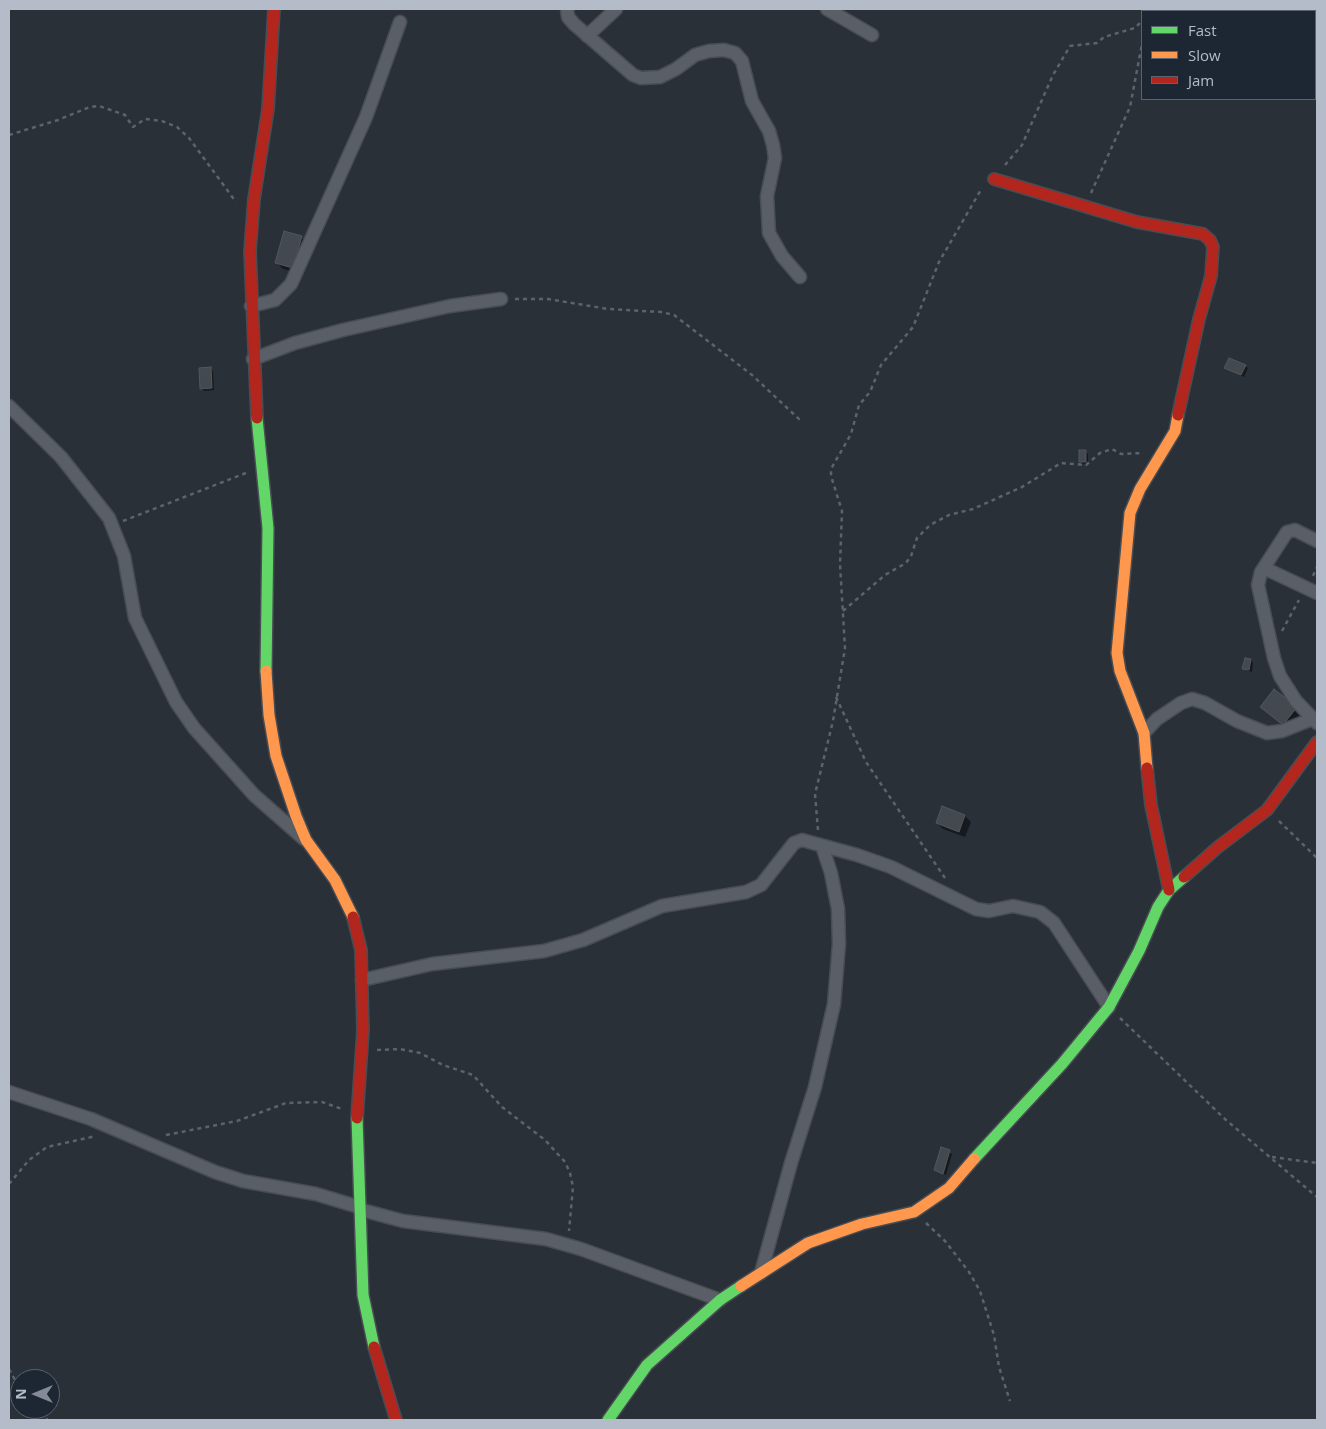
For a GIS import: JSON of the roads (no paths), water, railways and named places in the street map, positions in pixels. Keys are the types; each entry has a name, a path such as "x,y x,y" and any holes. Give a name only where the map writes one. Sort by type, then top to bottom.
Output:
{"street":[{"path":"274,9 268,109 254,199 250,251 253,359 261,468 268,528 266,663 269,715 276,756 286,789 306,840 334,880 353,917 361,950 362,980 357,1117 363,1296 374,1349 396,1420"},
{"path":"567,9 568,16 574,24 633,74 641,78 660,77 676,69 695,55 709,51 724,50 735,54 742,61 752,101 769,131 773,145 775,158 766,196 769,233 782,256 800,277"},
{"path":"587,36 616,9"},
{"path":"826,9 872,35"},
{"path":"251,306 275,300 291,284 366,117 400,22"},
{"path":"994,179 1045,196 1137,222 1204,234 1210,240 1213,248 1211,276 1197,329 1176,432 1137,494 1130,512 1117,653 1120,671 1144,734 1151,805 1169,890"},
{"path":"253,359 295,343 343,330 450,306 501,299"},
{"path":"9,406 60,457 91,493 113,525 124,556 135,618 176,702 209,746 254,795 306,840"},
{"path":"1144,734 1157,719 1181,703 1192,699 1206,703 1237,721 1267,733 1282,732 1315,721 1287,689 1280,676 1258,590 1264,568 1290,530 1295,530 1317,540"},
{"path":"1264,568 1312,591"},
{"path":"608,1420 647,1365 720,1300 808,1243 827,1235 914,1212 949,1188 1018,1108 1062,1064 1109,1007 1139,951 1158,907 1169,890 1218,847 1267,810 1317,742"},
{"path":"362,980 432,964 544,951 599,934 662,906 746,892 761,885 794,843 802,840 858,855 891,867 976,908 989,911 1013,906 1040,912 1054,923 1109,1007"},
{"path":"761,1273 791,1163 815,1087 834,1004 839,944 838,909 831,873 822,846"},
{"path":"9,1092 60,1108 122,1132 215,1172 243,1180 316,1194 360,1207 362,1210 375,1214 430,1225 546,1239 567,1244 720,1300"}]}
